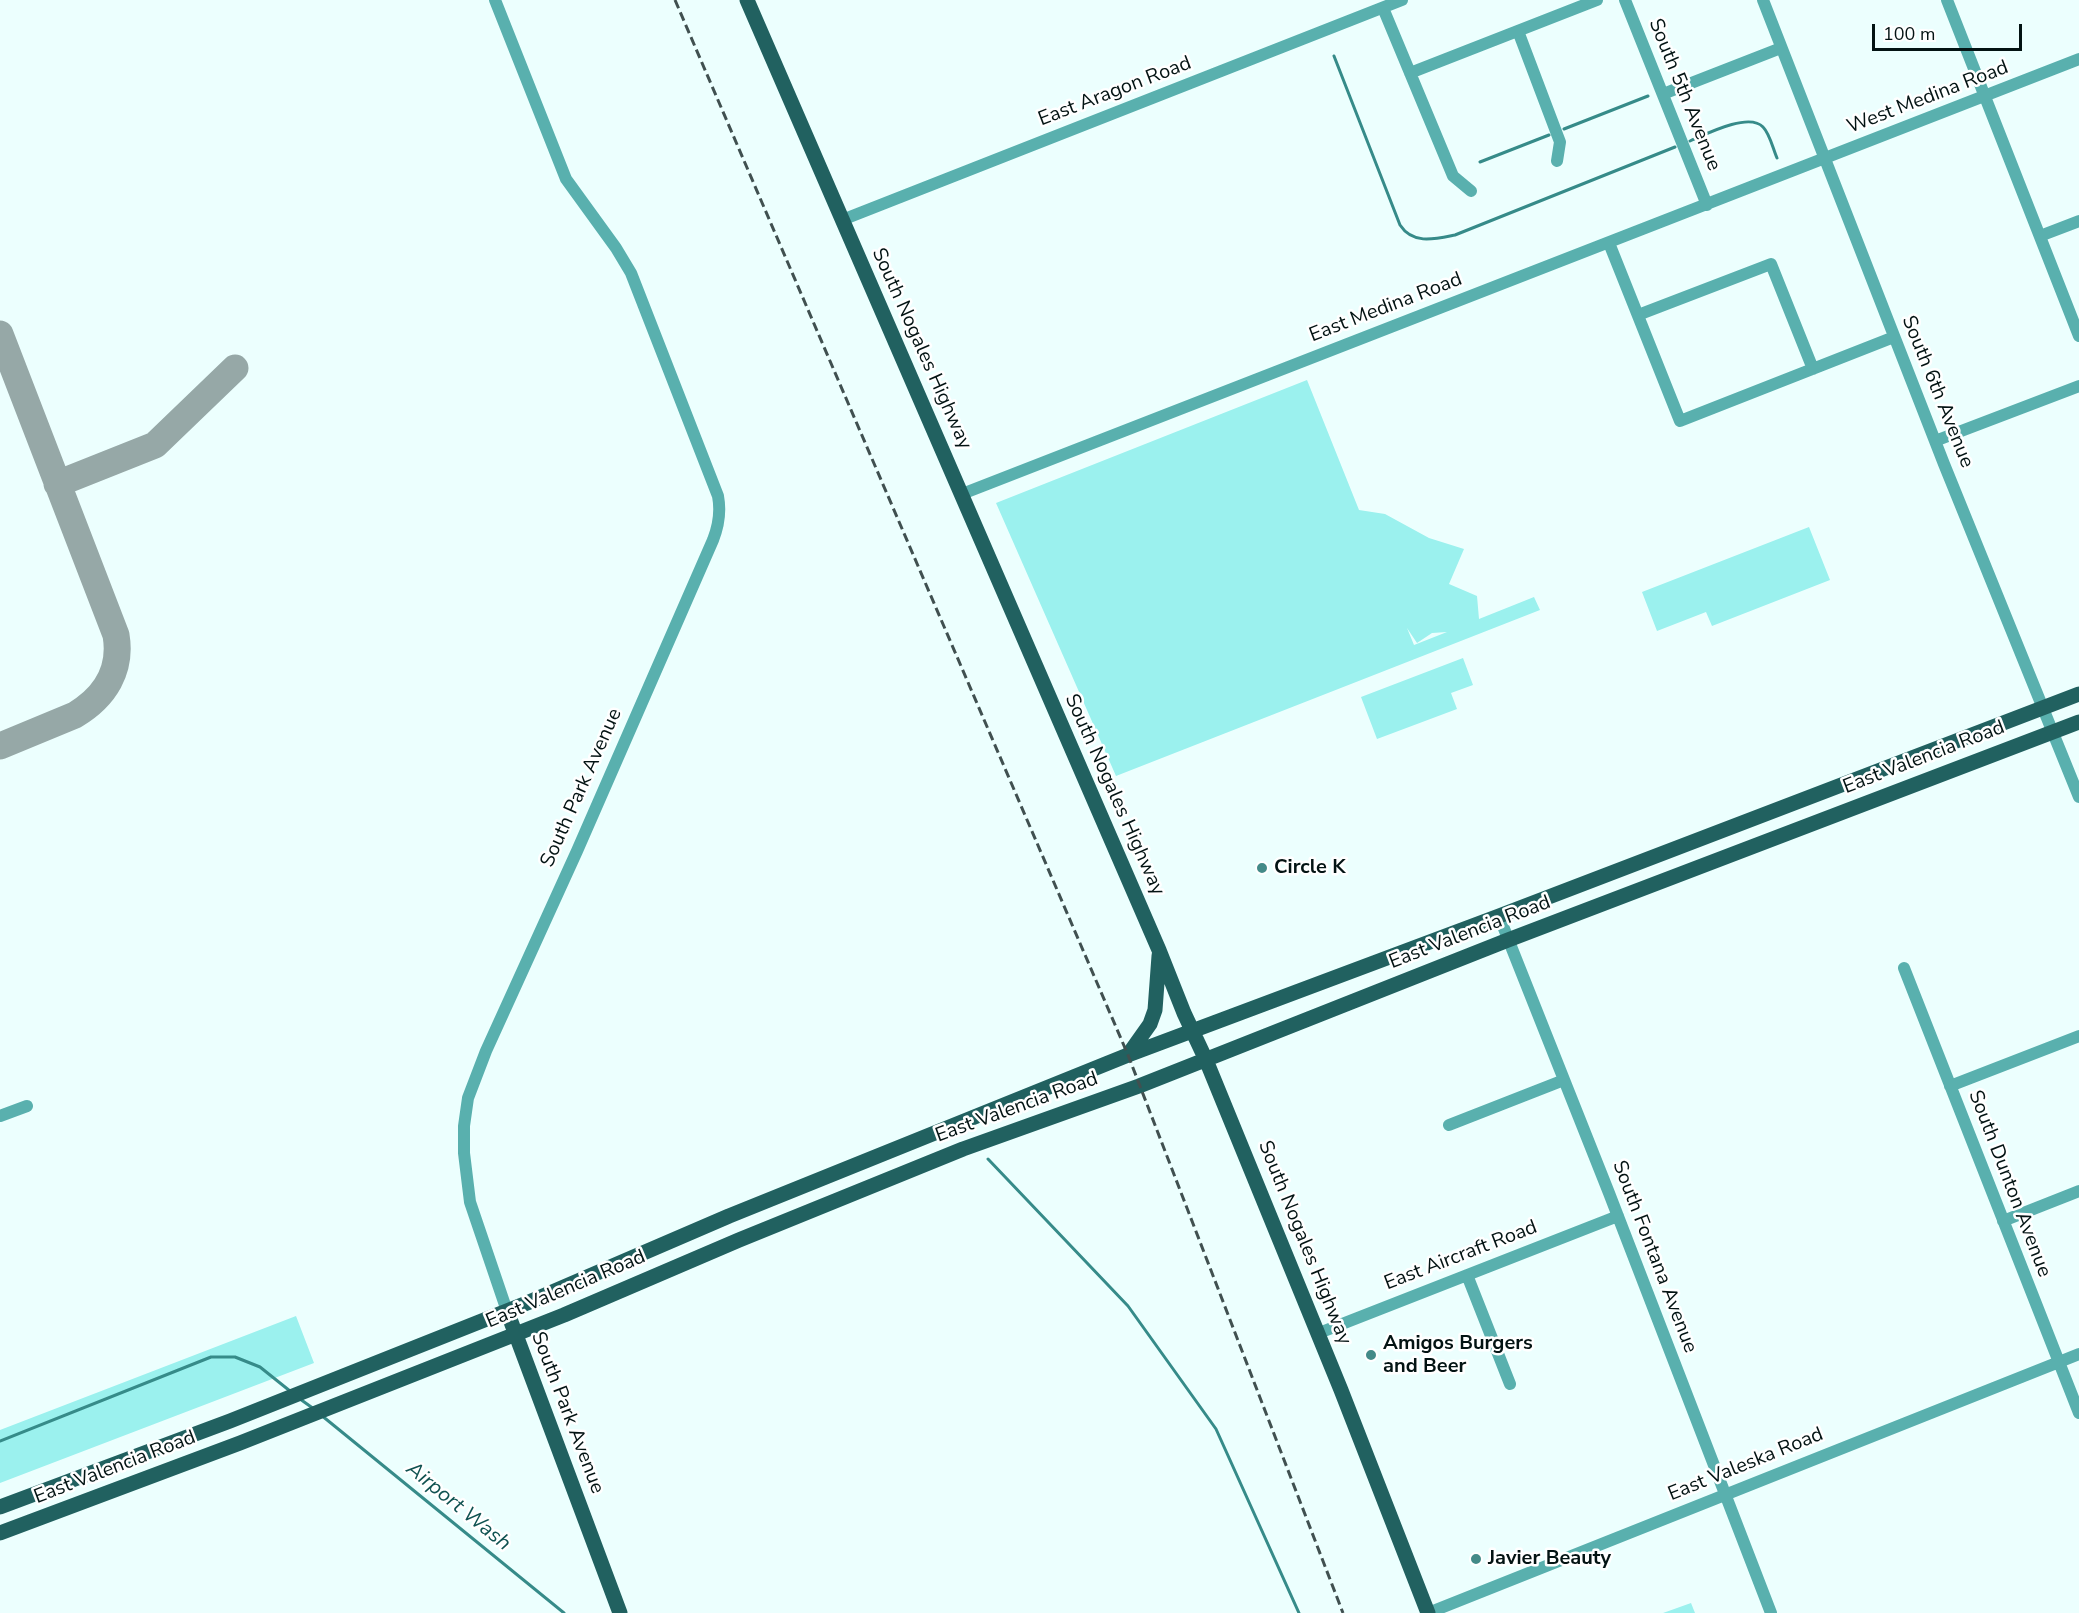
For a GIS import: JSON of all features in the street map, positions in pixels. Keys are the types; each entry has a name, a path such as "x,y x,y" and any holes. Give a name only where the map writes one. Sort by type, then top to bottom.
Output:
{"main road":[{"name":"South Nogales Highway","path":"747,0 1206,1060 1318,1333 1428,1613"},
{"name":"East Valencia Road","path":"0,1507 273,1404 507,1311 729,1216 1128,1055 1499,916 2042,706 2079,694"},
{"name":"East Valencia Road","path":"0,1533 341,1404 515,1335 739,1240 963,1149 1206,1060 1508,940 2079,723"},
{"path":"1734,826 1743,850"},
{"path":"1128,1055 1150,1024 1155,1010 1159,950"},
{"path":"954,1125 963,1149"},
{"path":"729,1216 739,1240"},
{"name":"South Park Avenue","path":"507,1311 620,1613"}],"street":[{"name":"South Park Avenue","path":"495,0 566,178 631,273 718,496 720,508 718,526 688,599 486,1051 468,1098 464,1125 464,1153 470,1202 507,1311"},
{"name":"East Aragon Road","path":"842,220 1402,0"},
{"path":"1410,73 1597,0"},
{"name":"South 5th Avenue","path":"1625,0 1707,205"},
{"name":"South 6th Avenue","path":"1763,0 1935,441 2079,797"},
{"path":"1947,0 2079,336"},
{"path":"1383,8 1453,176 1471,191"},
{"path":"1518,31 1560,142 1557,161"},
{"path":"1663,94 1781,48"},
{"name":"West Medina Road","path":"1824,159 2079,59"},
{"name":"East Medina Road","path":"962,494 1824,159"},
{"path":"2040,236 2079,221"},
{"path":"1609,243 1680,421 1894,337"},
{"path":"1638,315 1771,264 1813,369"},
{"path":"1935,441 2079,386"},
{"name":"South Fontana Avenue","path":"1499,916 1772,1613"},
{"name":"South Dunton Avenue","path":"1904,968 2079,1413"},
{"path":"1950,1086 2079,1036"},
{"path":"1449,1125 1564,1080"},
{"path":"0,1116 27,1106"},
{"path":"2003,1221 2079,1191"},
{"name":"East Aircraft Road","path":"1318,1333 1618,1216"},
{"path":"1467,1275 1510,1384"},
{"name":"East Valeska Road","path":"1428,1613 2079,1354"}],"shaded area":[{"path":"1307,380 1359,510 1385,514 1429,538 1464,549 1449,584 1477,596 1479,619 1534,597 1540,610 1116,776 996,503","holes":["1407,628 1417,643 1432,633 1447,632 1414,645"]},
{"path":"1809,527 1830,580 1712,626 1706,612 1657,631 1642,592"},
{"path":"1463,658 1473,685 1451,693 1457,709 1377,739 1361,697"},
{"path":"296,1316 314,1363 0,1483 0,1430"},
{"path":"1691,1603 1695,1613 1663,1613"}],"waterway":[{"path":"1334,56 1400,225 1411,236 1418,238 1432,239 1455,235 1675,147"},
{"path":"1564,129 1648,96"},
{"path":"1690,141 1727,126 1738,123 1756,123 1768,134 1777,158"},
{"path":"1480,162 1549,135"},
{"path":"988,1159 1128,1306 1216,1429 1299,1613"},
{"path":"0,1441 211,1357 235,1357 260,1367 290,1391"},
{"path":"300,1399 314,1409"},
{"name":"Airport Wash","path":"321,1415 564,1613"}],"taxiway":[{"path":"0,334 116,635 117,648 114,671 109,681 103,691 86,708 75,715 0,746"},
{"path":"57,484 155,445 235,368"}],"railway":[{"path":"675,0 1128,1055 1343,1613"}],"place":[{"name":"Circle K","path":"1262,868"},
{"name":"Amigos Burgers and Beer","path":"1371,1355"},
{"name":"Javier Beauty","path":"1476,1559"}]}
